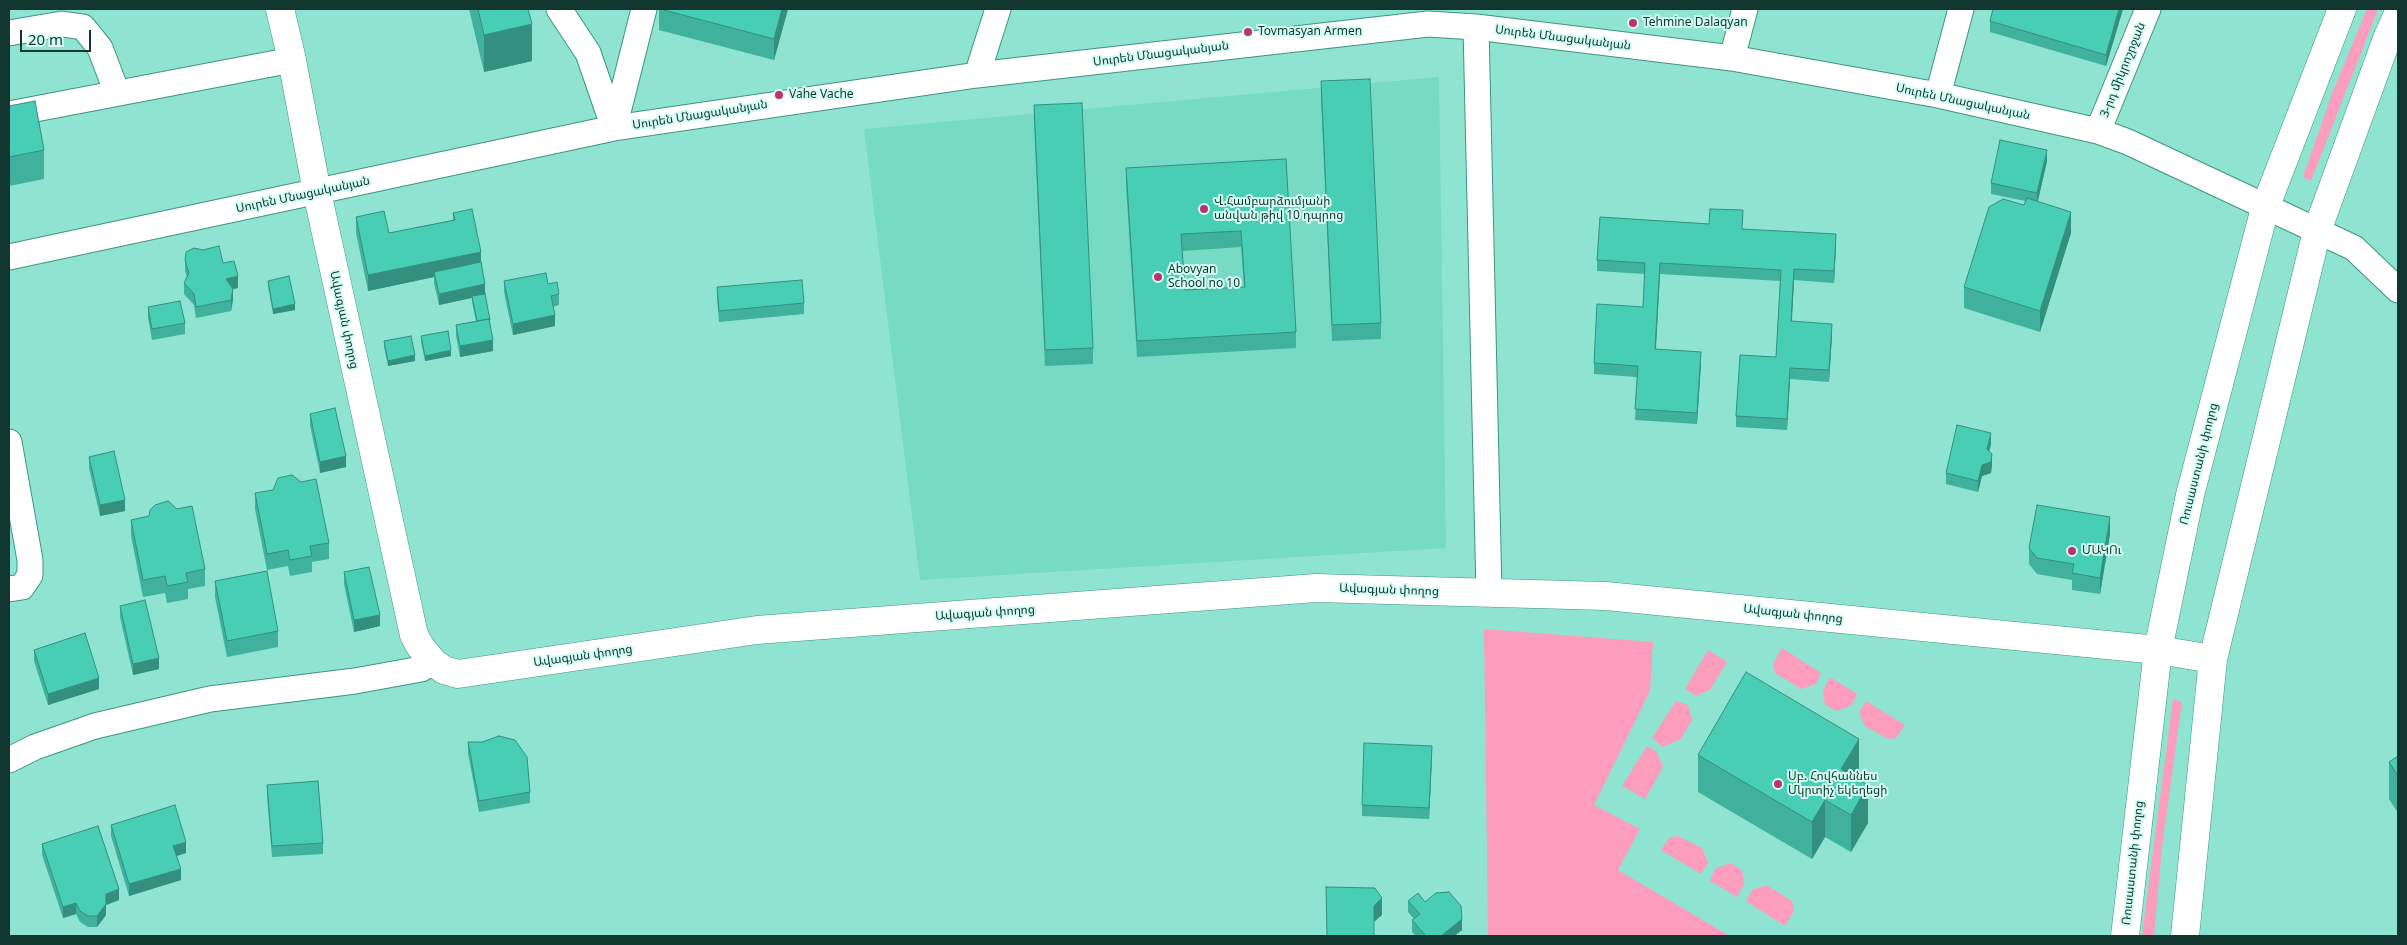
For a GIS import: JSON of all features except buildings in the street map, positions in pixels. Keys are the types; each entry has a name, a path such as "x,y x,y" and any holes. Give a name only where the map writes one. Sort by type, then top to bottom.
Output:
{"street":[{"name":"Ավագյան փողոց","path":"280,9 292,60 317,192 414,635 420,646 444,670 458,674 757,630 1316,588 1606,596 2158,650 2213,659"},
{"path":"559,9 588,53 614,128"},
{"path":"614,128 644,9"},
{"path":"977,75 998,9"},
{"path":"1401,9 1430,16"},
{"path":"1732,58 1745,9"},
{"path":"1938,95 1961,9"},
{"name":"3-րդ միկրոշրջան","path":"2098,131 2148,9"},
{"name":"Ռուսաստանի փողոց","path":"2125,936 2158,650 2190,495 2265,208 2342,9"},
{"path":"2185,936 2213,659 2317,231 2388,36 2398,14"},
{"name":"Սուրեն Մնացականյան","path":"9,257 614,128 977,75 1430,16 1476,27 1732,58 1938,95 2098,131 2128,142 2265,208 2354,248 2398,290"},
{"path":"9,33 62,24 83,27 100,48 116,93"},
{"path":"1476,27 1488,592"},
{"path":"9,114 292,60"},
{"path":"9,442 14,499 30,560 30,576 22,587 9,588"},
{"path":"9,760 35,747 95,726 210,699 354,681 421,669 434,662"}],"shaded area":[{"path":"2367,9 2378,9 2311,181 2303,177 2333,91"},
{"path":"1439,77 1446,548 920,580 864,129"},
{"path":"1484,629 1653,642 1650,691 1594,805 1640,829 1618,870 1728,935 1734,936 1488,936"},
{"path":"1782,648 1821,673 1816,684 1801,689 1775,673 1773,664"},
{"path":"1708,650 1727,662 1710,690 1696,696 1685,689"},
{"path":"1830,677 1857,694 1852,705 1837,711 1825,705 1823,690"},
{"path":"2173,699 2182,702 2162,847 2154,936 2142,936"},
{"path":"1676,701 1688,705 1692,720 1681,739 1663,747 1652,738"},
{"path":"1866,701 1905,725 1896,738 1888,739 1865,726 1859,712"},
{"path":"1647,746 1657,752 1663,767 1645,799 1622,786"},
{"path":"1678,836 1702,848 1708,863 1701,874 1661,850 1670,837"},
{"path":"1730,863 1742,870 1744,884 1737,897 1710,881 1715,869"},
{"path":"1766,885 1792,901 1794,910 1785,926 1746,901 1752,890"}],"place":[{"name":"Tehmine Dalaqyan","path":"1633,23"},
{"name":"Tovmasyan Armen","path":"1248,32"},
{"name":"Vahe Vache","path":"779,95"},
{"name":"Վ.Համբարձումյանի անվան թիվ 10 դպրոց","path":"1204,209"},
{"name":"Abovyan School no 10","path":"1158,277"},
{"name":"ՄԱԿՈւ","path":"2072,551"},
{"name":"Սբ. Հովհաննես Մկրտիչ եկեղեցի","path":"1778,784"}]}
